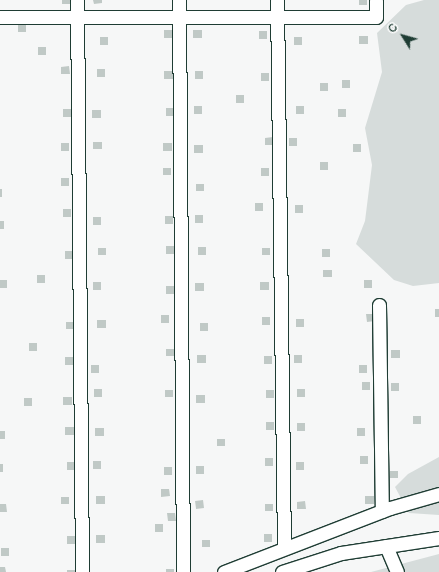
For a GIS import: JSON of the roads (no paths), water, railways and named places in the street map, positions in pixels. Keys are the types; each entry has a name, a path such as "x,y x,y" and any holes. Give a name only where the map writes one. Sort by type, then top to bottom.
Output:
{"street":[{"path":"77,0 82,572"},
{"path":"179,0 183,572"},
{"path":"277,0 284,548"},
{"path":"0,17 376,17 376,0"},
{"path":"379,305 382,511"},
{"path":"224,572 382,511 439,494"},
{"path":"282,572 340,553 439,538"},
{"path":"386,546 397,572"}]}
